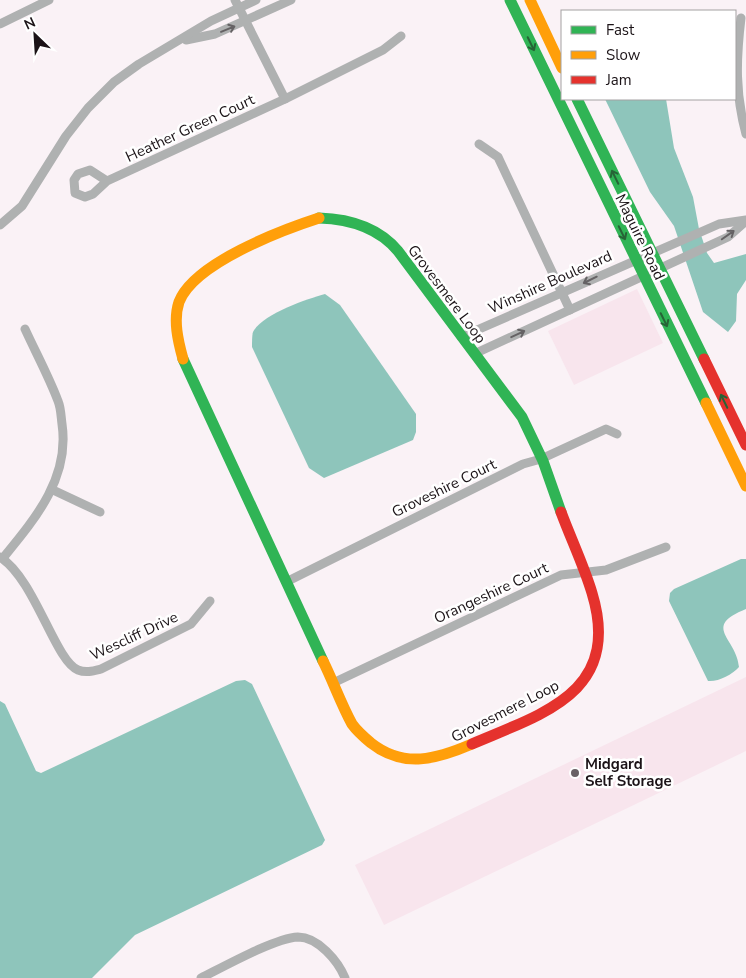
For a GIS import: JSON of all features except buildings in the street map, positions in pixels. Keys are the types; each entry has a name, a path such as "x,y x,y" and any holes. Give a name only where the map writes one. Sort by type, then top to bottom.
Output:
{"street":[{"path":"0,24 49,0"},
{"path":"0,225 22,206 66,136 88,108 114,82 139,64 180,41 238,4 256,0"},
{"path":"180,41 215,34 246,22 291,0"},
{"name":"Maguire Road","path":"510,0 642,276 746,486"},
{"path":"530,0 561,66"},
{"path":"238,4 285,99"},
{"path":"736,54 741,18"},
{"name":"Heather Green Court","path":"107,181 285,99 383,50 401,36"},
{"path":"736,76 738,106 746,134"},
{"name":"Maguire Road","path":"577,100 746,445"},
{"path":"479,144 498,157 570,310"},
{"name":"Grovesmere Loop","path":"319,218 338,218 352,221 372,230 392,244 474,354 522,417 541,458 597,613 598,646 590,672 575,691 555,706 447,756 424,762 403,761 383,753 366,740 353,725 333,684 184,364 178,342 177,319 180,300 192,281 215,264 300,224 319,218"},
{"path":"474,354 728,237 746,220"},
{"name":"Winshire Boulevard","path":"461,337 562,294 634,259 718,224 746,220"},
{"path":"1,558 30,524 53,490 62,463 64,436 59,403 25,329"},
{"name":"Groveshire Court","path":"286,582 523,464 606,429 617,434"},
{"path":"53,490 100,512"},
{"name":"Orangeshire Court","path":"333,684 561,575 574,572 584,573 606,570 666,547"},
{"name":"Wescliff Drive","path":"1,558 28,587 64,659 77,670 88,672 101,668 191,624 210,601"},
{"path":"201,978 213,975 276,943 298,937 321,946 335,958 345,978"}],"shaded area":[{"path":"605,100 666,100 674,148 693,197 699,229 707,253 714,263 746,254 746,280 737,294 736,321 728,332 703,312 674,226 650,192"},
{"path":"637,289 663,343 574,385 548,331"},
{"path":"325,294 340,305 416,414 416,432 413,440 324,478 309,468 252,347 252,337 258,325 275,313"},
{"path":"741,559 746,559 746,609 733,615 723,628 737,657 739,667 725,677 708,681 669,601 670,593 674,589"},
{"path":"746,677 746,751 384,925 355,865"},
{"path":"245,680 252,684 325,840 322,845 135,935 92,978 0,978 0,701 5,704 36,771 41,773 236,681"}],"traffic: fast":[{"path":"510,0 706,403"},
{"path":"577,100 704,359"},
{"path":"319,218 342,220 363,226 382,236 398,251 522,417 543,461 561,512"},
{"path":"183,359 323,661"}],"traffic: slow":[{"path":"530,0 561,66"},
{"path":"183,359 178,338 176,316 179,302 188,288 202,274 220,261 262,240 319,218"},
{"path":"706,403 746,486"},
{"path":"323,661 352,724 369,741 383,751 408,759 421,759 446,754 472,744"}],"traffic: jam":[{"path":"704,359 746,445"},
{"path":"472,744 550,709 570,694 586,676 596,654 598,627 592,593 561,512"}],"place":[{"name":"Midgard Self Storage","path":"575,773"}]}
